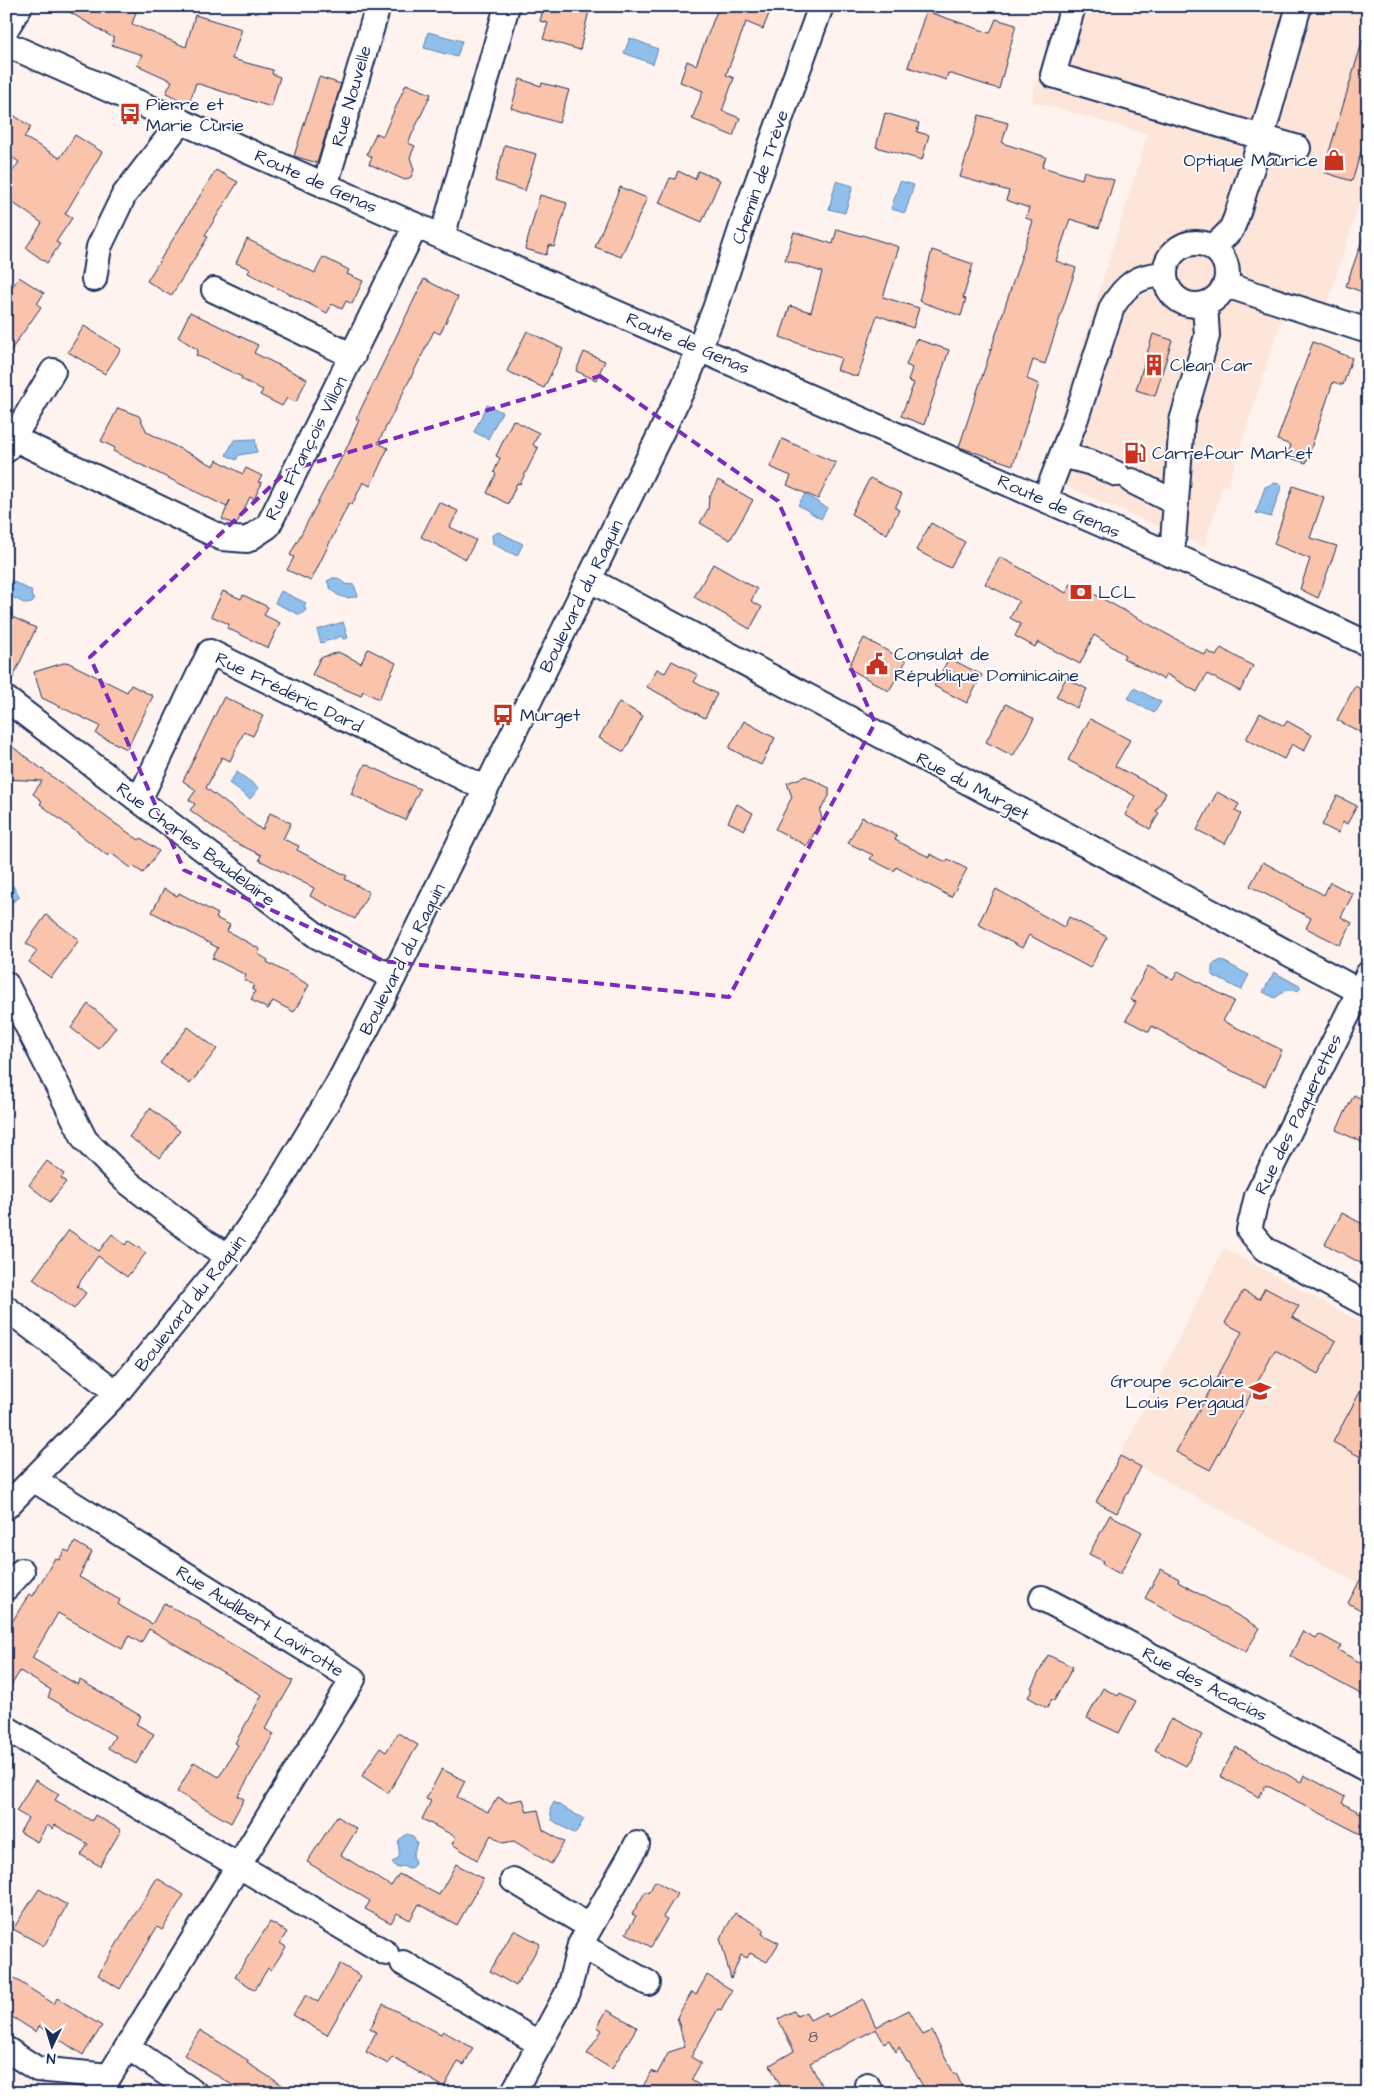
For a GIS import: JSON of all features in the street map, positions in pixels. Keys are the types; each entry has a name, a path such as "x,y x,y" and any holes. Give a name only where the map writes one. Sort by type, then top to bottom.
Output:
{"street":[{"path":"6,29 20,6"},
{"name":"Rue Nouvelle","path":"325,186 378,6"},
{"path":"442,237 507,6"},
{"name":"Chemin de Trève","path":"699,348 715,309 747,211 821,6"},
{"path":"1072,6 1053,76 1298,148"},
{"path":"1213,248 1231,230 1236,218 1262,136 1299,6"},
{"name":"Route de Genas","path":"6,44 325,186 1172,555 1368,644"},
{"path":"94,280 99,247 124,195 181,121"},
{"name":"Rue François Villon","path":"10,444 222,538 247,540 268,526 416,225"},
{"path":"1194,243 1205,244 1213,248 1221,255 1226,264 1228,274 1226,285 1216,299 1205,304 1191,305 1175,298 1166,284 1164,275 1170,256 1177,249 1194,243"},
{"path":"1045,500 1112,307 1122,290 1129,285 1155,275 1164,275"},
{"path":"1226,285 1368,331"},
{"path":"214,290 353,356"},
{"path":"1172,555 1182,421 1207,336 1205,304"},
{"name":"Boulevard du Raquin","path":"6,1507 118,1393 229,1256 275,1188 338,1084 393,978 684,386 699,348"},
{"path":"10,444 53,371"},
{"path":"1062,455 1092,463 1176,502"},
{"name":"Rue du Murget","path":"588,579 1364,983"},
{"name":"Rue Frédéric Dard","path":"139,800 210,652 486,789"},
{"name":"Rue Charles Baudelaire","path":"6,699 317,936 393,978"},
{"name":"Rue des Paquerettes","path":"1364,983 1257,1196 1249,1230 1265,1249 1368,1305"},
{"path":"6,984 85,1140 125,1180 205,1242 229,1256"},
{"path":"6,1308 118,1393"},
{"name":"Rue Audibert Lavirotte","path":"6,2049 37,2069 104,2085 353,1679 33,1479"},
{"name":"Rue des Acacias","path":"1042,1598 1368,1770"},
{"path":"6,1728 540,2044"},
{"path":"513,2093 568,1992 585,1936 637,1844"},
{"path":"513,1880 648,1983"},
{"path":"128,2047 195,2093"}],"highlighted area":[{"path":"600,376 778,501 875,723 729,997 383,961 184,870 90,657 287,471"}],"shaded area":[{"path":"1058,6 1368,6 1368,177 1327,304 1290,292 1228,486 1223,485 1204,546 1042,476 1148,134 1031,101"},
{"name":"Groupe scolaire Louis Pergaud","path":"1224,1248 1368,1326 1368,1589 1120,1456"}],"water":[{"path":"428,32 462,41 457,57 424,48"},
{"path":"630,38 658,49 653,64 624,53"},
{"path":"836,181 853,186 845,213 829,209"},
{"path":"900,181 914,185 905,213 891,209"},
{"path":"487,405 502,412 488,439 474,432"},
{"path":"255,439 257,452 239,455 236,460 226,455 234,440"},
{"path":"1275,483 1282,485 1271,517 1256,513 1265,487"},
{"path":"805,494 827,508 821,519 798,505"},
{"path":"499,532 523,544 517,556 493,544 492,535"},
{"path":"338,578 345,584 354,585 358,596 348,598 339,596 332,590 327,581"},
{"path":"8,579 32,591 31,595 34,600 32,603 26,604 6,594"},
{"path":"281,591 306,603 304,606 306,610 300,615 275,603"},
{"path":"343,622 348,638 343,639 342,636 321,643 317,630"},
{"path":"1134,688 1161,702 1154,713 1128,699"},
{"path":"237,772 259,788 250,799 229,783"},
{"path":"6,875 20,897 11,903 6,899"},
{"path":"1221,960 1249,975 1241,990 1212,975 1212,965"},
{"path":"1274,972 1301,987 1298,991 1286,990 1275,998 1263,992"},
{"path":"554,1802 584,1819 575,1834 552,1820 550,1810"},
{"path":"407,1834 413,1836 417,1843 413,1855 415,1864 411,1868 401,1866 397,1868 392,1862 399,1856 399,1840"}],"building":[{"path":"59,6 118,6 136,12 132,24 186,47 195,15 242,29 232,59 273,70 272,74 280,77 271,107 196,83 189,104 166,93 172,81 137,65 142,55 112,45 114,38"},
{"path":"544,6 590,6 580,50 543,39 548,23 540,21"},
{"path":"709,6 772,6 763,29 746,22 726,75 734,78 722,111 740,118 733,136 692,119 703,91 680,82 687,61 696,65 717,11 709,8"},
{"path":"926,11 990,33 996,19 1016,25 999,89 948,73 946,80 908,67"},
{"path":"1363,39 1368,40 1368,130 1352,181 1323,172"},
{"path":"319,77 341,84 317,163 294,156"},
{"path":"520,79 541,86 542,83 569,90 559,123 511,108"},
{"path":"406,84 431,94 408,143 415,146 410,157 414,170 411,177 405,180 369,164 372,157 367,154 376,133 383,136"},
{"path":"6,110 31,127 24,137 60,158 75,135 102,152 65,214 72,218 56,242 60,244 47,263 26,248 42,223 6,198 6,181 19,162 10,156 6,162"},
{"path":"885,113 919,123 917,132 929,135 922,160 876,147"},
{"path":"979,115 1008,123 1002,143 1046,157 1042,167 1082,179 1084,171 1114,180 1099,228 1070,219 1056,261 1076,268 1045,364 1033,360 1027,379 1039,384 1013,465 959,447 1033,221 1026,218 1029,208 1006,200 1009,191 960,177"},
{"path":"505,145 536,154 525,191 495,181"},
{"path":"216,170 238,182 205,235 208,237 171,296 147,281"},
{"path":"678,171 695,179 698,171 720,180 702,222 659,203 670,178 675,179"},
{"path":"620,187 647,198 621,257 595,247"},
{"path":"540,195 567,203 554,247 549,245 546,255 525,249"},
{"path":"837,229 899,247 883,297 919,308 913,328 877,315 858,377 837,370 841,358 780,337 790,306 811,312 822,272 785,260 794,232 833,244"},
{"path":"1365,232 1368,233 1368,294 1346,286"},
{"path":"247,239 315,273 323,257 349,270 347,274 363,281 352,304 346,301 342,309 332,304 327,313 248,273 250,269 236,263"},
{"path":"932,250 973,264 963,298 966,299 961,316 919,301"},
{"path":"19,277 44,293 37,304 41,307 6,357 6,296"},
{"path":"424,279 458,297 440,334 434,331 378,443 388,448 370,486 363,482 352,505 349,503 311,581 287,570 294,557 290,555 347,447 359,420 356,419"},
{"path":"190,312 258,345 254,353 307,379 296,402 287,398 282,406 260,395 263,390 241,379 242,377 196,355 198,350 178,337"},
{"path":"84,326 121,349 105,374 68,352"},
{"path":"527,331 563,349 544,388 507,371"},
{"name":"Clean Car","path":"1153,334 1172,340 1155,396 1136,390"},
{"path":"916,339 949,350 924,425 901,416 914,383 908,381 912,368 906,365"},
{"path":"1313,342 1352,358 1343,385 1333,382 1306,463 1287,457 1291,445 1277,440"},
{"path":"584,352 605,361 596,380 576,371"},
{"path":"118,408 139,416 147,432 214,466 217,460 243,474 246,468 262,476 258,482 262,483 254,499 250,497 236,525 222,519 230,500 227,507 113,451 115,448 101,441"},
{"path":"513,420 539,433 533,445 538,448 520,484 517,483 508,504 487,493 496,474 494,472 500,458 496,456"},
{"path":"782,439 836,463 818,499 787,485 791,476 770,467"},
{"path":"870,478 902,494 895,508 899,510 887,534 851,514"},
{"path":"718,480 753,500 730,540 700,523 708,509 709,498"},
{"path":"1293,486 1324,497 1310,538 1337,546 1318,598 1300,589 1310,559 1274,544"},
{"path":"439,502 458,511 450,527 476,540 466,559 421,537"},
{"path":"931,523 965,542 950,568 916,550"},
{"path":"1000,557 1066,593 1072,582 1205,655 1207,651 1216,656 1221,648 1253,666 1240,691 1207,674 1197,692 1166,674 1163,679 1123,658 1125,655 1094,635 1080,664 1038,642 1035,647 1015,636 1021,624 1010,618 1019,601 985,584"},
{"path":"713,564 757,589 751,601 762,607 750,629 694,597"},
{"path":"223,591 241,599 243,595 268,607 264,615 280,623 268,648 227,628 229,624 211,616"},
{"path":"6,614 36,628 9,686 6,686"},
{"name":"Consulat de République Dominicaine","path":"864,638 906,661 889,691 848,668"},
{"path":"368,649 396,663 379,699 363,691 361,696 312,675 320,658 338,652 361,663"},
{"path":"949,658 982,675 967,703 934,686"},
{"path":"672,661 698,675 694,682 717,694 705,718 647,687 657,669 665,673"},
{"path":"67,662 127,692 131,685 153,696 127,749 96,734 100,726 42,698 34,672"},
{"path":"1066,678 1087,689 1077,708 1056,697"},
{"path":"1355,686 1368,693 1368,736 1337,720"},
{"path":"224,697 263,716 253,736 244,732 230,761 222,757 206,788 262,830 270,813 291,823 283,839 299,846 297,850 347,876 345,879 369,892 355,919 310,896 314,888 259,860 261,855 232,841 190,810 195,804 189,800 196,790 183,781"},
{"path":"619,702 643,716 624,752 599,738"},
{"path":"1006,704 1034,719 1013,756 986,742"},
{"path":"1260,713 1284,726 1287,721 1312,735 1304,751 1292,744 1284,759 1246,739"},
{"path":"1090,719 1130,740 1115,766 1166,793 1156,811 1159,813 1150,829 1125,815 1135,796 1068,760"},
{"path":"744,721 775,738 761,765 729,748"},
{"path":"6,742 110,820 159,851 143,873 133,866 131,868 111,853 108,856 40,804 42,801 33,794 42,781 6,779"},
{"path":"365,764 420,789 405,820 351,794"},
{"path":"806,776 829,788 829,796 820,811 822,819 807,846 775,829 792,797 787,783"},
{"path":"1217,792 1239,804 1235,811 1241,814 1225,844 1197,830"},
{"path":"1337,796 1357,806 1347,824 1343,822 1338,833 1322,825"},
{"path":"737,804 753,813 744,830 728,822"},
{"path":"862,817 897,836 895,840 929,857 930,854 946,862 948,859 967,869 951,897 896,867 894,871 870,859 873,855 848,843"},
{"path":"1263,862 1324,895 1330,882 1353,894 1341,917 1352,923 1340,945 1306,928 1311,918 1250,886"},
{"path":"164,889 177,896 179,893 218,914 216,918 230,925 227,931 260,949 258,954 268,960 267,962 309,985 294,1012 273,1001 268,1009 251,1000 255,991 252,989 254,985 244,980 246,975 212,958 218,948 152,912"},
{"path":"996,889 1064,927 1069,917 1107,937 1090,968 1029,935 1022,948 978,924"},
{"path":"46,915 79,940 51,978 29,962 37,951 26,943"},
{"path":"1148,966 1173,980 1178,971 1234,1001 1223,1021 1282,1050 1265,1086 1230,1070 1152,1026 1149,1032 1126,1020 1136,1002 1130,1000"},
{"path":"88,1004 116,1027 99,1049 71,1028"},
{"path":"188,1027 217,1049 190,1084 160,1063"},
{"path":"1354,1095 1368,1102 1368,1145 1336,1130"},
{"path":"150,1108 180,1131 160,1158 129,1137"},
{"path":"47,1161 64,1174 61,1178 66,1182 50,1202 29,1185"},
{"path":"1342,1213 1368,1227 1368,1267 1325,1244"},
{"path":"69,1230 99,1251 112,1234 125,1245 129,1241 146,1253 127,1277 98,1256 77,1286 86,1293 74,1309 33,1279"},
{"path":"1265,1288 1299,1306 1292,1317 1336,1341 1318,1374 1275,1350 1210,1470 1176,1452 1242,1332 1225,1323 1243,1291 1259,1299"},
{"path":"1368,1377 1368,1461 1333,1442"},
{"path":"1120,1456 1141,1467 1117,1513 1096,1502"},
{"path":"1110,1515 1142,1532 1120,1574 1102,1564 1103,1561 1089,1554"},
{"path":"75,1542 92,1552 79,1577 120,1600 118,1604 122,1607 152,1624 164,1603 201,1623 200,1625 293,1681 265,1729 274,1734 238,1796 244,1799 231,1823 177,1792 194,1762 219,1777 238,1745 235,1743 262,1695 149,1629 141,1643 129,1636 122,1649 58,1613 32,1658 78,1685 80,1680 141,1716 136,1724 154,1734 136,1764 108,1748 115,1736 48,1697 51,1690 20,1671 6,1694 6,1632 29,1594 33,1596 55,1558 59,1560 65,1550 69,1552"},
{"path":"1368,1565 1368,1614 1348,1603"},
{"path":"1161,1569 1179,1579 1178,1582 1260,1628 1246,1652 1145,1598"},
{"path":"1303,1631 1316,1638 1319,1634 1341,1646 1338,1650 1368,1667 1368,1698 1290,1656"},
{"path":"1048,1655 1073,1667 1054,1701 1052,1699 1047,1708 1028,1697"},
{"path":"1103,1688 1118,1696 1120,1693 1136,1701 1119,1733 1087,1718"},
{"path":"1171,1719 1202,1735 1186,1766 1155,1750"},
{"path":"398,1733 418,1745 388,1793 362,1776 380,1748 386,1752"},
{"path":"1236,1747 1301,1782 1304,1775 1345,1797 1342,1803 1368,1817 1368,1838 1266,1785 1259,1797 1220,1776"},
{"path":"442,1769 465,1781 457,1797 488,1812 498,1797 507,1802 523,1799 527,1812 538,1810 543,1830 564,1842 551,1864 514,1841 503,1843 491,1835 477,1860 452,1844 456,1837 422,1819 431,1801 426,1799"},
{"path":"35,1780 59,1794 55,1800 92,1821 95,1815 121,1830 100,1866 81,1855 88,1844 55,1825 53,1829 47,1825 37,1842 20,1832 28,1818 16,1811"},
{"path":"337,1816 357,1829 341,1855 391,1886 399,1874 439,1895 456,1864 483,1879 457,1925 419,1904 410,1920 397,1913 391,1923 365,1909 370,1901 307,1862"},
{"path":"157,1878 184,1895 162,1930 157,1927 120,1989 98,1975"},
{"path":"655,1881 677,1894 663,1917 667,1919 651,1947 626,1933 636,1916 632,1914 646,1891 649,1893"},
{"path":"39,1889 67,1905 44,1946 13,1929"},
{"path":"735,1913 764,1929 762,1934 779,1943 767,1962 750,1953 747,1958 741,1955 731,1979 720,1938"},
{"path":"270,1922 287,1932 280,1943 286,1947 271,1970 268,1968 255,1990 235,1977"},
{"path":"514,1930 540,1944 516,1986 490,1971"},
{"path":"340,1964 361,1976 327,2035 293,2015 306,1995 318,2002"},
{"path":"6,1973 54,2004 57,1998 102,2026 83,2055 39,2026 36,2032 6,2013"},
{"path":"707,1975 732,1990 721,2010 718,2009 691,2057 701,2063 691,2080 712,2093 639,2093 652,2071 657,2074 669,2052 685,2047 677,2017 692,1992 696,1995"},
{"path":"863,1999 876,2027 909,2010 923,2035 932,2031 965,2093 915,2093 924,2088 909,2062 907,2062 899,2047 896,2052 889,2040 884,2043 876,2029 810,2063 825,2093 784,2093 770,2065 794,2051 778,2019 794,2011 797,2016 806,2012 810,2020 826,2012 828,2017"},
{"path":"383,2004 441,2034 443,2031 473,2048 464,2065 458,2062 444,2087 392,2057 388,2064 366,2052 376,2032 370,2029"},
{"path":"607,2010 637,2027 612,2069 587,2054 602,2030 597,2027"},
{"path":"200,2030 249,2061 247,2063 295,2093 245,2093 184,2055"}],"place":[{"name":"Pierre et Marie Curie","path":"130,114"},
{"name":"Optique Maurice","path":"1334,160"},
{"name":"Clean Car","path":"1154,365"},
{"name":"Carrefour Market","path":"1135,453"},
{"name":"LCL","path":"1081,592"},
{"name":"Consulat de République Dominicaine","path":"877,664"},
{"name":"Murget","path":"503,715"},
{"name":"Groupe scolaire Louis Pergaud","path":"1260,1391"}]}
